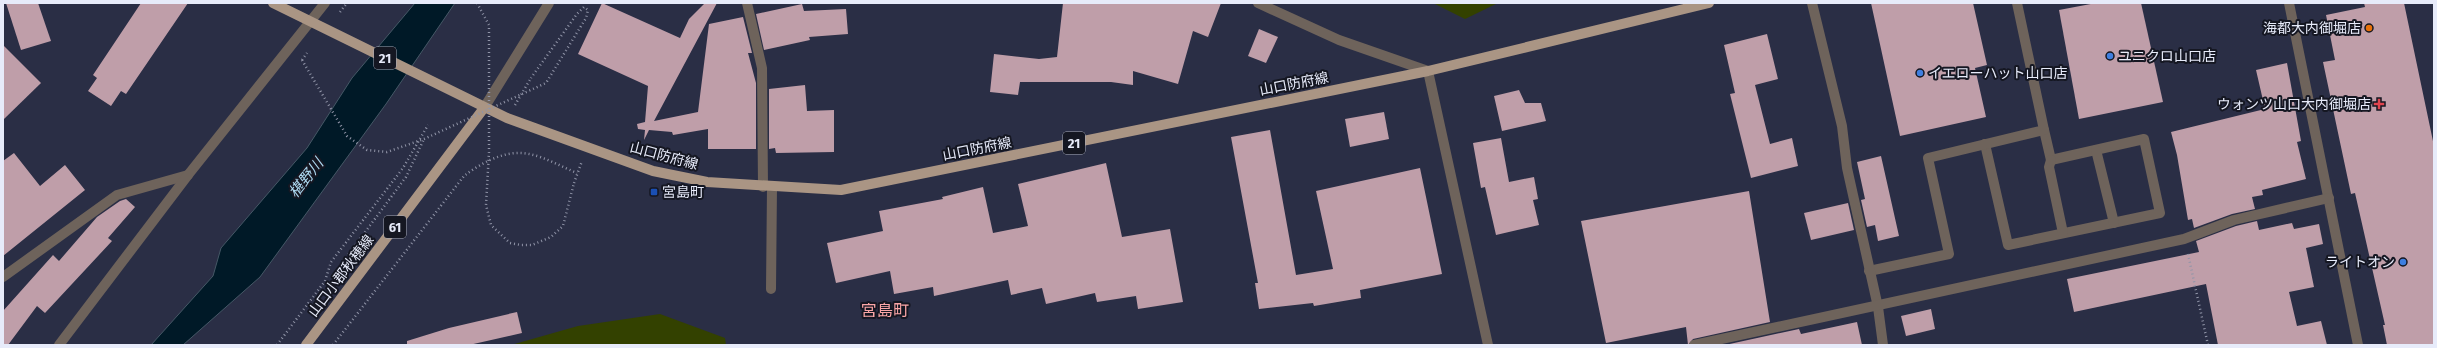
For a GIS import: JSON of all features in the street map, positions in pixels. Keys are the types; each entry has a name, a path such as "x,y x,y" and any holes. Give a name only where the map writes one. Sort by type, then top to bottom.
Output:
{"main road":[{"name":"山口防府線","path":"273,3 507,118 653,171 707,182 768,187 841,190 1428,71 1709,3"},
{"name":"山口小郡秋穂線","path":"306,345 486,108"}],"street":[{"path":"59,345 188,175 312,22 325,3"},
{"path":"486,108 549,3"},
{"path":"747,3 762,68 771,290"},
{"path":"1258,3 1338,40 1428,71 1488,345"},
{"path":"1812,3 1842,126 1847,168 1878,307 1883,345"},
{"path":"2017,3 2051,160 2049,167 2062,233"},
{"path":"2289,3 2358,345"},
{"path":"1869,271 1949,254 1928,158 2044,130"},
{"path":"1985,144 2008,245 2160,213 2144,139 2051,160"},
{"path":"2096,150 2114,223"},
{"path":"3,277 117,195 188,175"},
{"path":"1694,345 1878,307 2184,239 2234,220 2329,198"}],"path":[{"path":"477,3 489,25 486,108 489,152 486,205 491,225 502,237 510,243 532,245 551,237 563,226 577,173 587,147"},
{"path":"302,60 339,125 348,136 367,150 387,152 424,139 465,121 486,108 546,83 586,18 588,10 584,7 577,14 531,78 507,118"},
{"path":"277,345 325,281 331,262 403,168 428,125"},
{"path":"337,270 406,177 424,139"},
{"path":"333,345 464,176 480,164 508,154 529,154 577,173"},
{"path":"2184,239 2208,345"}],"green space":[{"path":"1433,3 1498,3 1465,19"},
{"path":"660,314 725,338 726,345 511,345 578,326"}],"water":[{"name":"椹野川","path":"415,3 455,3 386,104 260,277 183,345 151,345 213,276 221,248 307,148 352,78"}],"building":[{"path":"6,3 38,3 51,41 21,50"},
{"path":"141,3 188,3 126,94 121,91 111,106 88,91 97,78 93,75"},
{"path":"602,3 680,38 689,19 705,3 717,3 654,121 698,112 709,24 743,17 752,53 748,53 756,83 756,149 708,149 708,129 673,135 672,132 649,130 644,140 645,130 638,129 637,124 645,122 648,86 578,54"},
{"path":"1063,3 1221,3 1208,37 1193,31 1178,84 1133,71 1133,85 1111,82 1020,82 1018,95 990,92 994,54 1039,59 1057,57"},
{"name":"イエローハット山口店","path":"1871,3 1973,3 1987,65 1975,68 1986,117 1900,136"},
{"name":"ユニクロ山口店","path":"2096,3 2141,3 2163,102 2079,119 2059,10"},
{"path":"2364,3 2404,3 2434,146 2434,345 2387,345 2383,325 2385,325 2355,193 2351,194 2323,62 2335,60 2326,15 2365,7"},
{"path":"802,4 804,11 846,9 848,34 809,37 810,40 764,50 756,14"},
{"path":"1259,29 1278,37 1266,63 1248,56"},
{"path":"1767,34 1778,79 1755,85 1770,144 1792,138 1798,166 1751,178 1730,94 1735,93 1724,45"},
{"path":"3,45 41,83 3,120"},
{"path":"2287,63 2301,141 2297,142 2306,179 2262,190 2263,195 2252,197 2255,209 2232,214 2194,228 2192,219 2188,220 2177,155 2171,132 2265,109 2256,70"},
{"path":"805,85 807,111 834,110 834,152 776,153 775,148 769,149 769,89"},
{"path":"1519,90 1525,103 1541,103 1546,121 1502,131 1494,96"},
{"path":"1384,112 1389,139 1350,147 1345,119"},
{"path":"1270,130 1296,275 1333,269 1316,191 1420,168 1442,274 1360,290 1361,298 1314,306 1313,303 1259,309 1255,283 1258,283 1231,137"},
{"path":"1501,138 1509,182 1534,177 1538,199 1533,200 1539,225 1496,235 1485,187 1481,188 1473,143"},
{"path":"14,153 40,186 65,165 85,190 3,256 3,161"},
{"path":"1881,156 1899,236 1878,241 1875,225 1867,227 1861,200 1865,199 1857,162"},
{"path":"1106,163 1122,237 1170,229 1183,302 1138,309 1136,296 1097,302 1095,293 1046,304 1042,288 1011,295 1008,280 934,296 933,287 894,294 890,271 836,283 827,243 883,231 879,211 943,199 942,197 983,187 993,233 1028,226 1018,184"},
{"path":"1749,191 1770,322 1693,339 1688,345 1686,327 1606,343 1581,221"},
{"path":"126,199 135,207 108,238 112,241 45,313 37,306 8,345 3,345 3,311 53,255 59,261 97,217 120,201"},
{"path":"1848,203 1854,230 1811,240 1804,213"},
{"path":"2257,221 2259,230 2292,223 2294,229 2319,224 2323,244 2306,248 2314,287 2289,292 2297,326 2321,321 2327,345 2218,345 2206,284 2074,312 2067,279 2199,252 2196,241 2236,226"},
{"path":"1931,309 1935,329 1906,336 1901,316"},
{"path":"517,312 522,333 469,345 407,345 407,341 449,328"},
{"path":"1857,322 1862,345 1725,345 1799,329 1801,334"}],"place":[{"name":"海都大内御堀店","path":"2369,28"},
{"name":"ユニクロ山口店","path":"2110,56"},
{"name":"イエローハット山口店","path":"1920,73"},
{"name":"ウォンツ山口大内御堀店","path":"2379,104"},
{"name":"宮島町","path":"654,192"},
{"name":"ライトオン","path":"2403,262"}],"district":[{"name":"宮島町","path":"885,310"}]}
